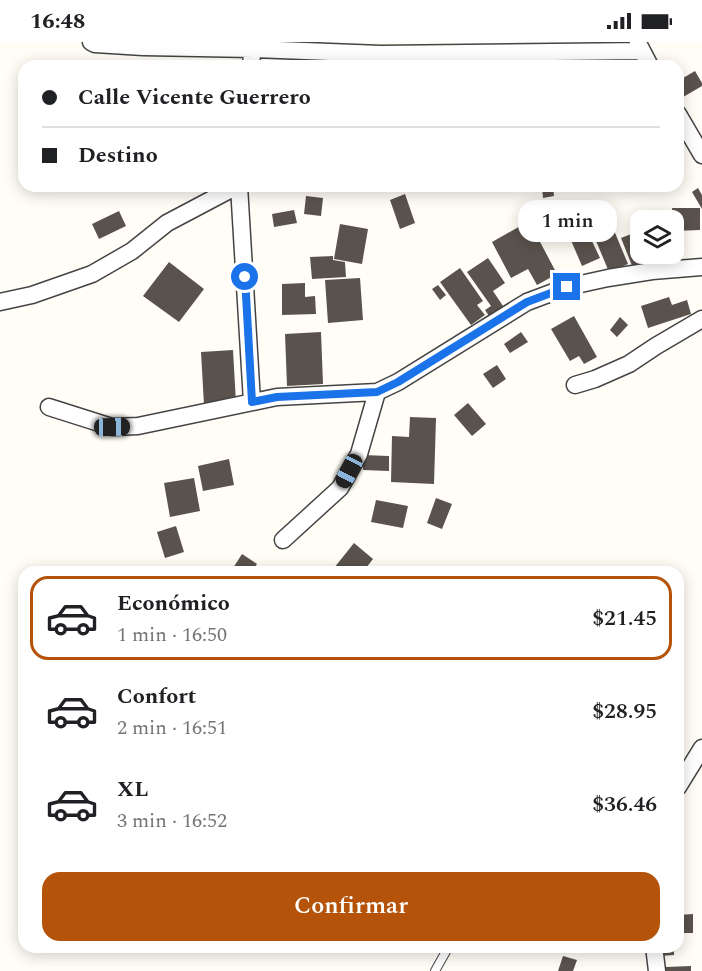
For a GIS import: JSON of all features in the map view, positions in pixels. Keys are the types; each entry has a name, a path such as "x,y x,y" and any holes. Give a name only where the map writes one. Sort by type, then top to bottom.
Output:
{"street":[{"path":"91,42 143,46 253,45 381,54 643,53"},
{"path":"252,60 253,45"},
{"path":"684,124 702,155"},
{"path":"0,302 32,295 92,274 132,251 167,223 226,192"},
{"path":"238,192 252,402"},
{"path":"49,407 112,427 138,426 277,397 377,392 398,382 527,302 567,287 608,278 702,267"},
{"path":"575,385 596,379 629,364 702,320"},
{"path":"283,540 340,489 359,454 377,392"},
{"path":"684,777 702,748"},
{"path":"655,953 657,971"}],"lane":[{"path":"435,971 444,953"}],"building":[{"path":"695,71 702,86 684,96 684,77"},
{"path":"698,188 702,195 702,209 692,192"},
{"path":"542,192 554,192 554,196 543,198"},
{"path":"405,194 415,223 400,229 390,200"},
{"path":"306,196 323,198 321,216 304,214"},
{"path":"672,208 700,208 700,230 684,231 684,210 672,210"},
{"path":"294,210 297,223 274,227 272,214"},
{"path":"119,211 126,226 99,239 92,224"},
{"path":"608,216 628,264 609,272 589,224"},
{"path":"529,221 557,274 537,285 528,269 511,278 492,242"},
{"path":"340,224 368,229 362,264 334,259"},
{"path":"630,234 630,260 621,238"},
{"path":"577,235 581,241 590,237 600,258 582,266 570,238"},
{"path":"333,256 333,260 345,262 346,277 312,279 310,257"},
{"path":"488,258 505,283 493,291 505,309 491,319 485,310 491,306 467,272"},
{"path":"169,262 204,289 179,322 143,296"},
{"path":"631,264 645,264 633,268"},
{"path":"460,268 483,301 477,305 485,315 471,325 440,282"},
{"path":"360,278 363,320 328,323 325,280"},
{"path":"305,283 305,297 315,296 316,314 282,315 282,284"},
{"path":"438,285 446,295 440,300 432,289"},
{"path":"669,297 672,305 687,300 691,314 648,328 641,306"},
{"path":"574,316 597,357 584,364 579,356 570,361 551,329"},
{"path":"620,317 628,325 617,337 610,330"},
{"path":"321,332 323,384 287,386 285,334"},
{"path":"521,332 528,342 510,353 504,344"},
{"path":"233,350 236,403 204,405 201,352"},
{"path":"497,365 506,379 493,388 483,374"},
{"path":"468,403 486,424 472,436 454,415"},
{"path":"410,417 436,418 434,484 391,482 392,436 409,437"},
{"path":"363,455 389,456 389,471 363,470"},
{"path":"229,459 234,485 203,491 198,466"},
{"path":"194,478 200,511 170,517 164,483"},
{"path":"436,498 452,504 442,529 427,523"},
{"path":"376,500 408,506 403,528 371,522"},
{"path":"176,526 184,552 165,558 157,532"},
{"path":"354,543 373,559 368,566 336,566"},
{"path":"242,554 257,564 256,566 234,566"},
{"path":"693,914 693,933 684,933 684,915"},
{"path":"660,953 674,953 674,955 660,956"},
{"path":"563,956 577,960 573,971 558,971"},
{"path":"691,966 691,971 666,971 666,967"}],"route":[{"path":"245,277 252,402 277,397 377,392 398,382 527,302 567,287"}]}
